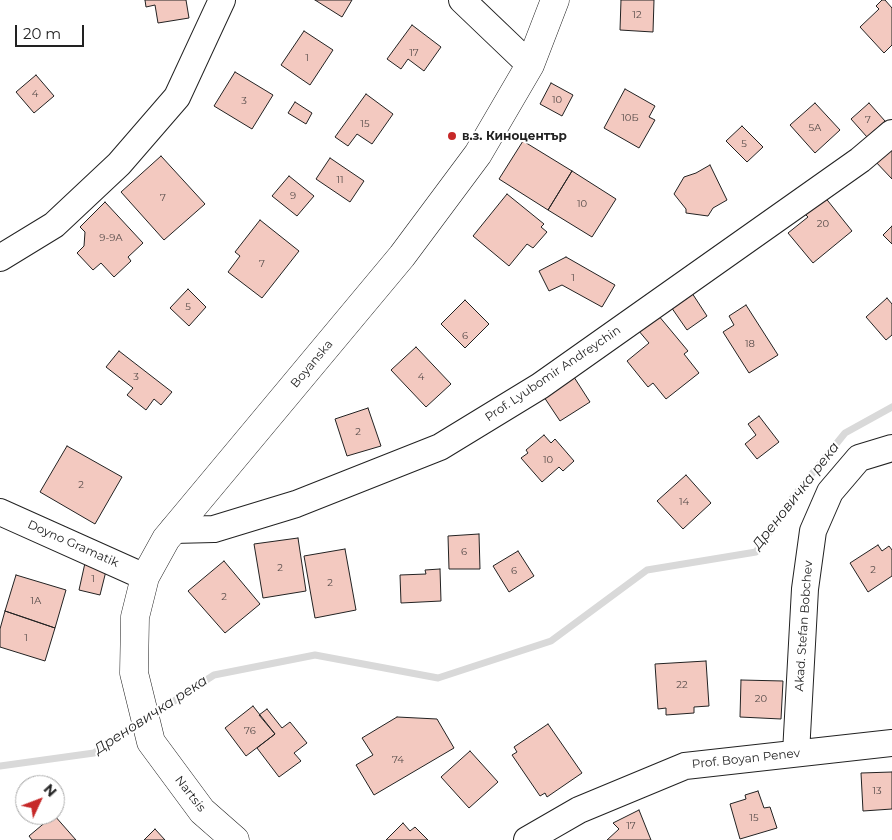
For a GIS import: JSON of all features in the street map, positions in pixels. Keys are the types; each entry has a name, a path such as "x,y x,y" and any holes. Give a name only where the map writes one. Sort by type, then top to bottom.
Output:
{"main road":[{"name":"Boyanska","path":"151,742 134,673 135,617 145,576 166,538 402,256 478,154 530,66 555,0"},
{"name":"Nartsis","path":"151,742 202,811 235,840"}],"street":[{"path":"0,258 54,225 119,164 177,97 222,0"},
{"path":"462,0 530,66"},
{"name":"Prof. Lyubomir Andreychin","path":"173,530 214,529 296,504 440,447 547,380 860,160 892,133"},
{"name":"Akad. Stefan Bobchev","path":"796,753 805,589 813,531 830,492 859,458 892,448"},
{"name":"Doyno Gramatik","path":"0,512 145,576"},
{"name":"Prof. Boyan Penev","path":"527,840 579,810 685,766 892,743"}],"building":[{"path":"145,0 186,0 189,18 158,23 155,5 146,7"},
{"path":"315,0 352,0 342,17"},
{"path":"621,0 654,0 653,32 620,30"},
{"path":"882,0 885,0 892,8 892,45 884,53 860,27 879,9 876,6"},
{"path":"412,25 441,47 424,71 408,59 401,69 387,59"},
{"path":"304,31 333,50 310,85 281,65"},
{"path":"235,72 273,95 252,129 214,106"},
{"path":"36,75 54,96 34,113 16,92"},
{"path":"551,83 573,95 562,116 540,104"},
{"path":"625,89 655,106 649,117 655,120 639,148 604,128"},
{"path":"366,94 393,114 372,144 357,134 348,146 335,137"},
{"path":"295,102 312,113 306,124 288,113"},
{"path":"815,103 840,130 815,153 790,125"},
{"path":"869,103 885,121 867,137 851,119"},
{"path":"742,126 763,147 747,162 726,141"},
{"path":"523,141 572,171 548,210 499,179"},
{"path":"892,144 892,179 874,160"},
{"path":"161,156 205,204 164,240 121,192"},
{"path":"330,158 364,181 350,202 316,179"},
{"path":"710,165 727,200 713,208 708,216 686,213 686,209 674,194 684,177"},
{"path":"572,171 616,199 592,237 548,210"},
{"path":"289,176 314,196 297,216 272,196"},
{"path":"507,194 544,224 541,227 547,232 533,248 527,244 509,266 473,236"},
{"path":"824,196 852,231 813,263 788,233 808,217 804,213"},
{"path":"105,202 143,243 128,257 131,261 114,277 101,263 93,270 77,253 84,246 85,232 80,227"},
{"path":"260,220 299,251 262,298 228,272 240,256 235,252"},
{"path":"892,226 892,244 883,235"},
{"path":"566,257 615,285 602,307 562,285 549,291 539,271"},
{"path":"188,289 206,307 189,326 170,308"},
{"path":"690,290 707,316 687,330 669,304"},
{"path":"887,298 892,304 892,335 886,340 866,317"},
{"path":"465,300 489,324 465,348 441,324"},
{"path":"746,305 778,355 749,373 723,332 734,325 729,316"},
{"path":"658,315 688,351 684,354 699,373 666,399 653,383 648,387 627,361 649,343 638,330"},
{"path":"416,347 451,384 426,407 391,370"},
{"path":"119,351 172,392 161,405 154,399 146,410 127,395 133,388 106,367"},
{"path":"572,374 590,402 560,421 542,394"},
{"path":"368,408 381,446 347,456 335,419"},
{"path":"759,416 779,442 757,459 745,444 756,435 748,424"},
{"path":"544,435 551,443 555,439 574,461 563,471 559,467 542,482 521,458 528,453 526,450"},
{"path":"67,446 122,477 95,524 40,492"},
{"path":"686,475 711,503 683,529 657,501"},
{"path":"479,534 480,569 449,569 448,536"},
{"path":"298,538 306,591 263,598 254,544"},
{"path":"878,545 882,551 889,546 892,550 892,576 868,592 850,563"},
{"path":"345,549 356,610 315,618 304,556"},
{"path":"518,551 534,576 509,592 493,566"},
{"path":"224,561 260,604 225,633 188,591"},
{"path":"85,563 107,567 100,595 79,590"},
{"path":"440,569 441,601 401,603 400,575 426,574 425,570"},
{"path":"16,575 66,590 55,628 5,611"},
{"path":"5,611 55,628 45,661 0,647 0,629"},
{"path":"706,661 709,706 694,707 694,713 666,715 666,708 658,709 655,664"},
{"path":"741,680 783,681 781,719 740,717"},
{"path":"253,706 275,734 246,756 225,728"},
{"path":"267,709 282,728 290,722 307,743 294,753 301,761 279,777 257,748 275,734 259,715"},
{"path":"397,717 437,719 454,748 374,795 356,765 373,755 362,738"},
{"path":"548,724 582,773 547,797 545,793 540,796 512,755 517,752 514,747"},
{"path":"470,751 498,782 469,808 441,777"},
{"path":"892,772 892,809 863,811 861,773"},
{"path":"758,791 764,808 770,807 777,828 740,839 730,804 746,799 745,795"},
{"path":"639,810 651,840 607,840 619,829 613,823"},
{"path":"403,823 410,831 415,827 428,840 386,840"},
{"path":"42,825 63,825 76,840 32,840 29,836"},
{"path":"155,829 165,840 144,840"}],"waterway":[{"name":"Дреновичка река","path":"151,716 214,675 315,655 438,678 551,641 647,570 756,552 794,496 845,433 892,407"},
{"name":"Дреновичка река","path":"0,766 94,753 140,723"}],"place":[{"name":"в.з. Киноцентър","path":"452,136"}]}
